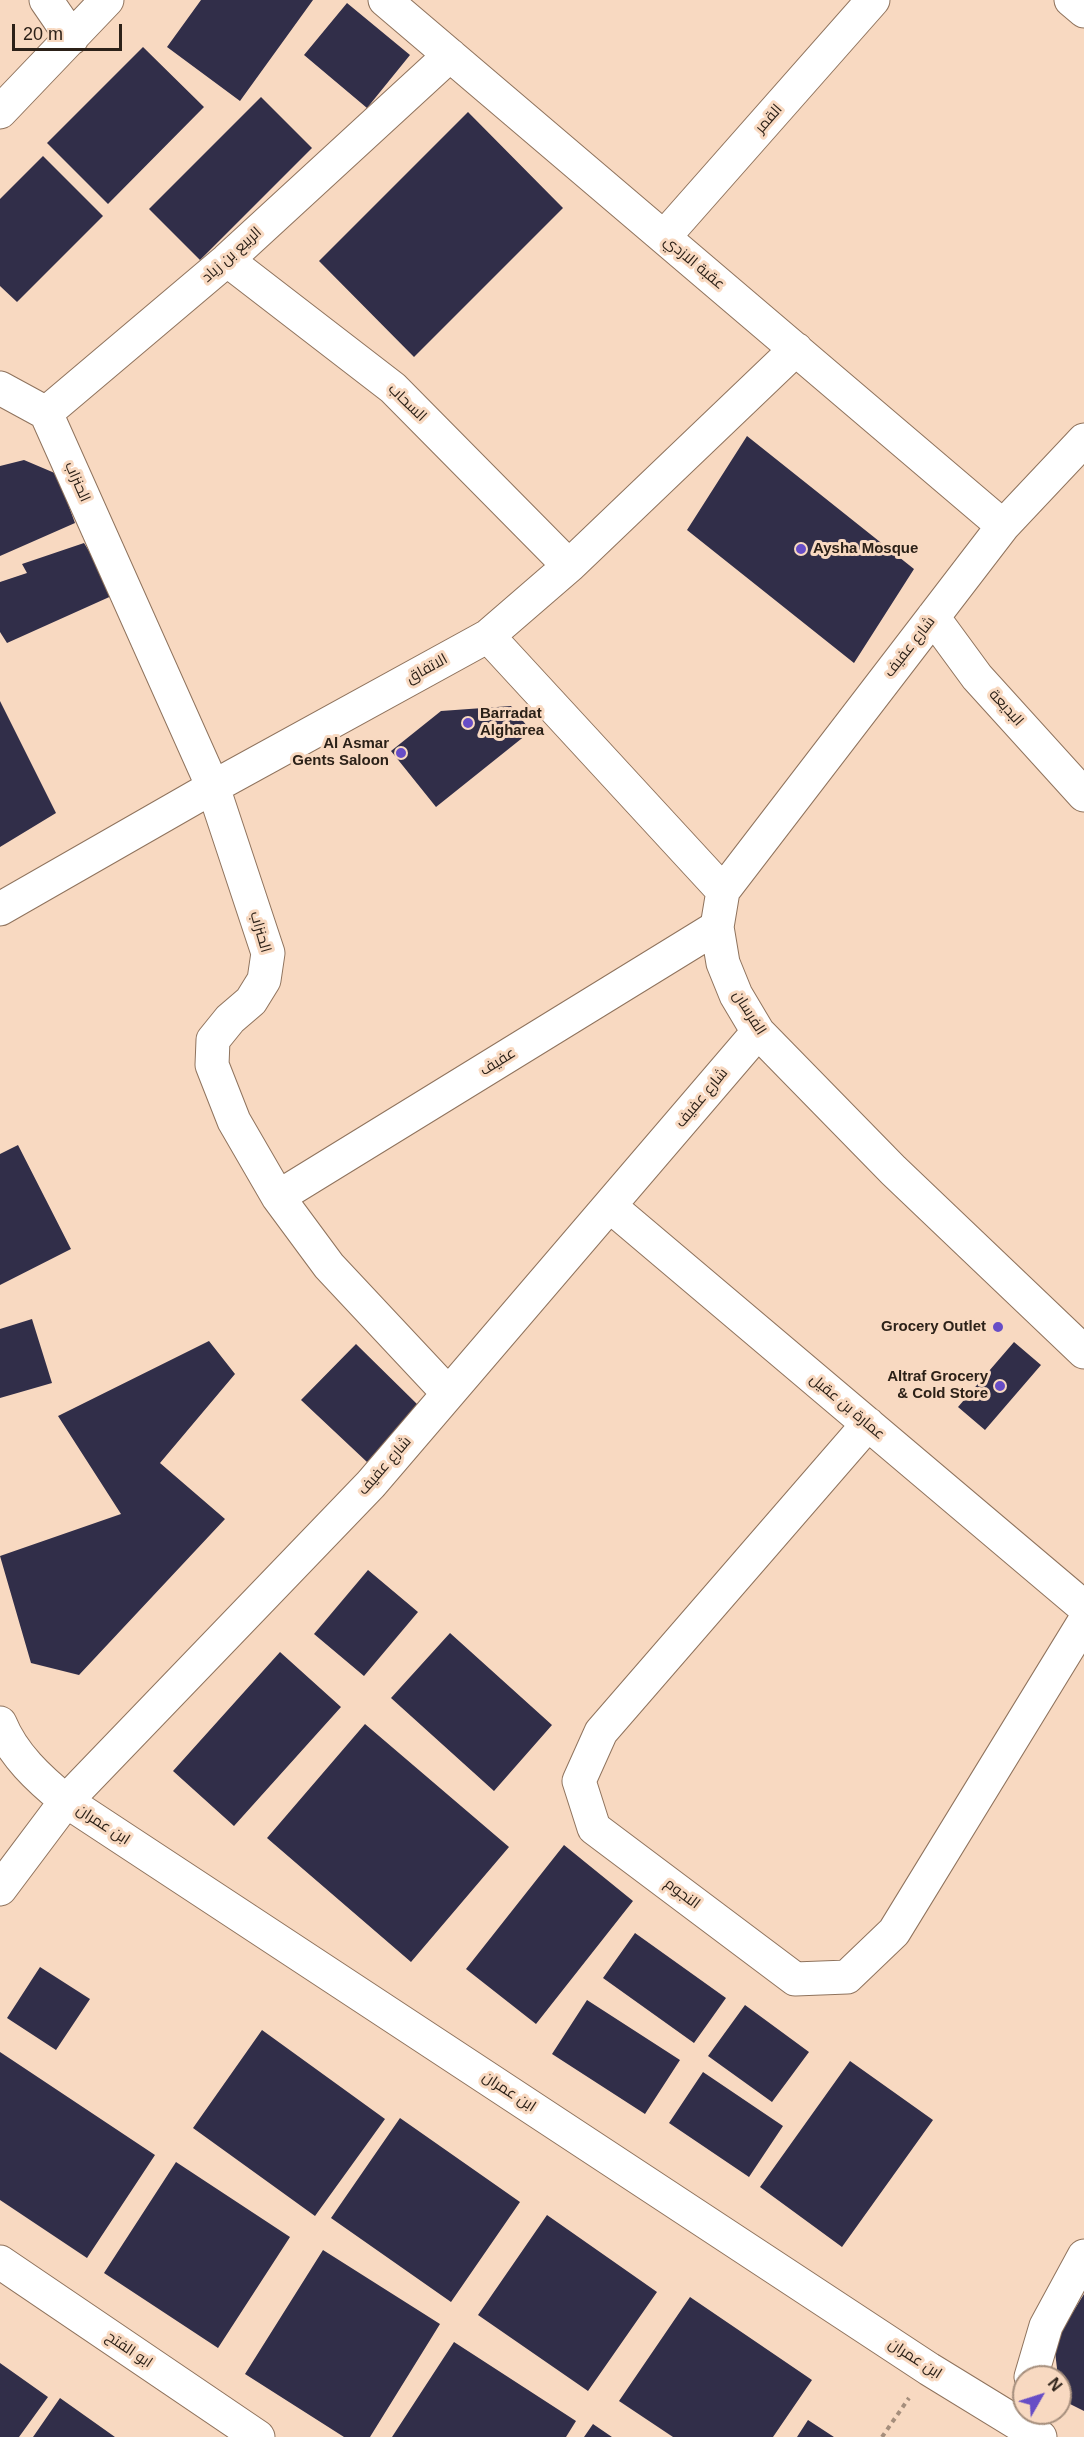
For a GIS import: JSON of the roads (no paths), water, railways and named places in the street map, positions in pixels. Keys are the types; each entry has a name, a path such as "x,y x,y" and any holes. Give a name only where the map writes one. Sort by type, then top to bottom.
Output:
{"street":[{"path":"46,0 72,38"},
{"path":"0,112 107,0"},
{"name":"القمر","path":"664,237 873,0"},
{"path":"1071,0 1084,11"},
{"name":"عقبة الازدي","path":"405,6 450,55 1003,526"},
{"name":"الربيع بن زياد","path":"46,413 227,260 450,55"},
{"name":"السحاب","path":"227,260 393,388 569,566"},
{"name":"الاتفاق","path":"0,909 213,787 488,636 569,566 796,349"},
{"path":"0,388 46,413"},
{"name":"الحنزاب","path":"46,413 213,787 268,953 264,980 251,1001 230,1019 213,1040 212,1065 234,1121 278,1197 329,1266 448,1393"},
{"name":"شارع عفيف","path":"723,891 1003,526 1084,440"},
{"name":"البديعة","path":"933,617 978,677 1084,795"},
{"path":"488,636 723,891"},
{"name":"الفرسان","path":"723,891 717,927 723,963 736,995 758,1032 893,1170 1084,1352"},
{"name":"عفيف","path":"278,1197 717,927"},
{"name":"شارع عفيف","path":"0,1889 66,1801 371,1484 611,1207 758,1032"},
{"name":"عمارة بن عقيل","path":"611,1207 1084,1608"},
{"name":"النجوم","path":"868,1424 601,1732 579,1781 594,1828 795,1979 847,1977 894,1932 1084,1622"},
{"name":"ابن عمران","path":"0,1723 19,1756 40,1780 66,1801 929,2369 1012,2418"},
{"path":"1035,2365 1046,2326 1084,2256"},
{"name":"ابو الفتح","path":"0,2262 258,2437"}],"place":[{"name":"Aysha Mosque","path":"801,549"},
{"name":"Barradat Algharea","path":"468,723"},
{"name":"Al Asmar Gents Saloon","path":"401,753"},
{"name":"Grocery Outlet","path":"998,1327"},
{"name":"Altraf Grocery & Cold Store","path":"1000,1386"}]}
